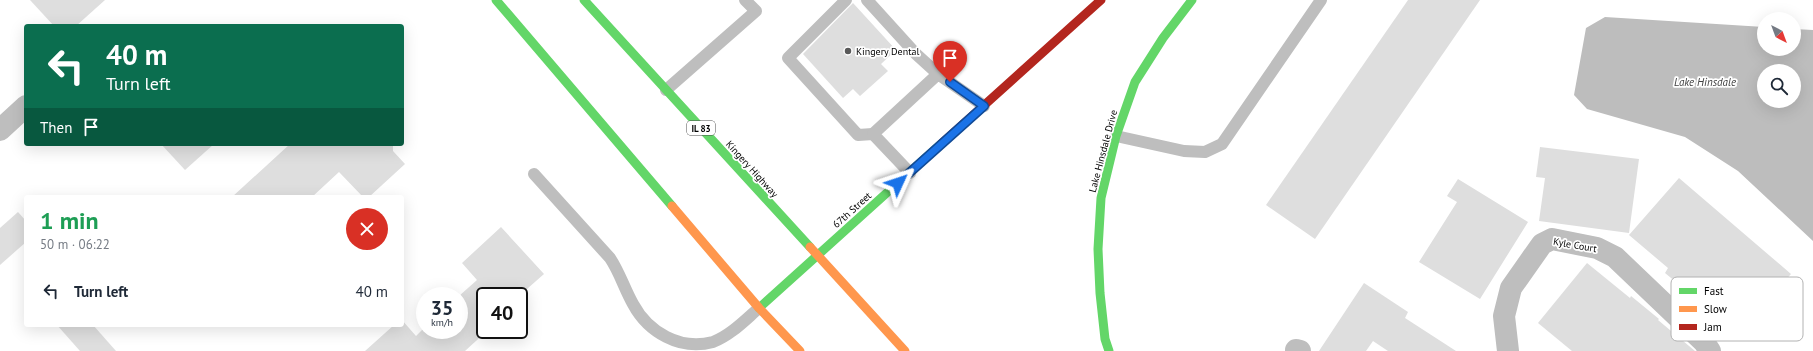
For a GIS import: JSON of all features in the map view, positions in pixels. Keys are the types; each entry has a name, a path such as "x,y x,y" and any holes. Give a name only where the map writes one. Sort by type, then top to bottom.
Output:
{"main road":[{"path":"496,0 760,308 800,351"},
{"name":"Kingery Highway","path":"584,0 905,351"},
{"name":"67th Street","path":"760,308 1101,0"},
{"name":"Lake Hinsdale Drive","path":"1109,351 1105,339 1100,293 1098,249 1101,198 1116,136 1135,82 1163,38 1192,0"}],"street":[{"path":"0,130 24,108"},
{"name":"Kyle Court","path":"1508,351 1504,316 1511,288 1542,244 1552,239 1597,248 1615,257 1671,310"},
{"name":"Kyle Court","path":"1703,341 1710,351"},
{"path":"1296,351 1300,351"}],"lane":[{"path":"666,90 756,11 745,0"},
{"path":"846,0 788,58 858,135 873,134 938,74"},
{"path":"867,0 916,54 938,74 984,106"},
{"path":"1116,136 1184,151 1205,152 1222,144 1321,0"},
{"path":"873,134 910,173"},
{"path":"534,174 610,258 619,272 632,303 640,316 664,338 678,344 693,346 713,342 731,332 760,308"}],"water":[{"name":"Lake Hinsdale","path":"1605,17 1757,27 1757,56 1801,56 1801,29 1813,30 1813,241 1738,171 1685,137 1587,109 1574,95 1586,28"}],"building":[{"path":"30,0 105,0 78,24 52,24"},
{"path":"1408,0 1480,0 1315,239 1266,205"},
{"name":"Kingery Dental","path":"853,3 896,50 881,64 888,71 860,96 853,89 843,98 803,54"},
{"path":"163,146 212,146 185,170"},
{"path":"288,146 393,146 393,151 405,164 371,195 361,195 339,172 314,195 234,195"},
{"path":"1540,147 1639,159 1629,233 1539,221 1545,178 1536,177"},
{"path":"1679,178 1791,274 1788,277 1671,278 1665,273 1668,268 1629,235"},
{"path":"1458,179 1528,222 1480,299 1419,262 1457,202 1447,196"},
{"path":"18,212 24,219 24,244 0,265 0,228"},
{"path":"501,227 544,274 528,288 476,287 476,339 478,339 465,351 365,351 392,327 404,327 404,322 416,336 416,339 468,339 468,288 477,280 462,263"},
{"path":"1587,263 1630,298 1631,296 1659,319 1658,320 1671,331 1671,341 1683,341 1695,351 1572,351 1538,323"},
{"path":"1364,283 1408,312 1405,318 1456,351 1388,351 1373,341 1366,351 1319,351"},
{"path":"59,327 95,327 116,351 80,351"}],"traffic: fast":[{"path":"496,0 672,206"},
{"path":"584,0 810,247"},
{"path":"1109,351 1105,339 1100,293 1098,249 1101,198 1116,136 1135,82 1163,38 1192,0"},
{"path":"759,308 941,144"}],"traffic: slow":[{"path":"672,206 759,308 800,351"},
{"path":"810,247 905,351"}],"traffic: jam":[{"path":"941,144 1101,0"}],"place":[{"name":"Kingery Dental","path":"848,51"}],"route":[{"path":"898,183 984,106 950,82"}]}
